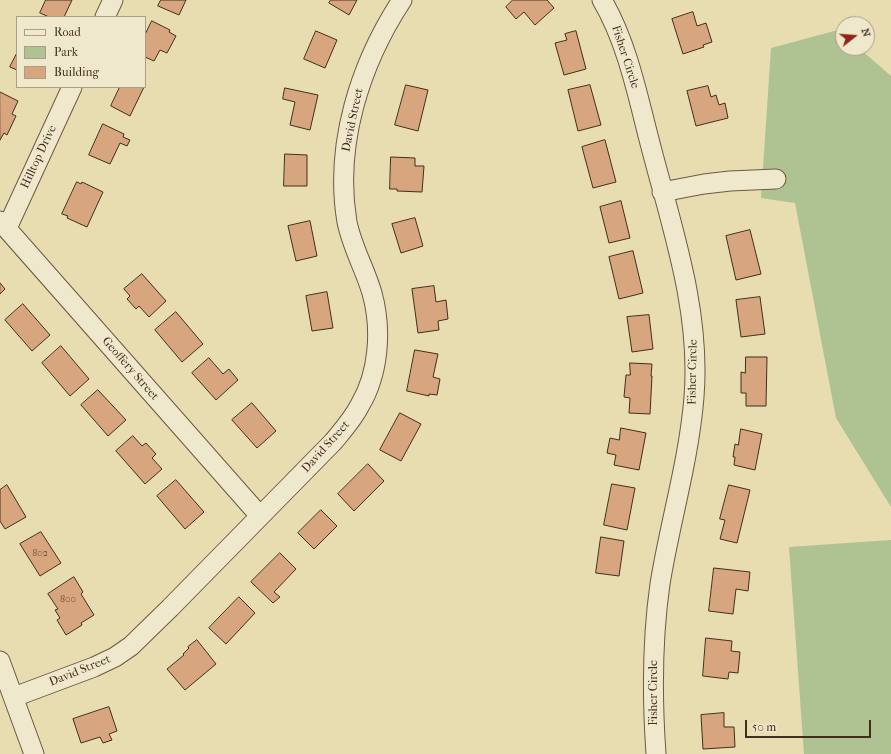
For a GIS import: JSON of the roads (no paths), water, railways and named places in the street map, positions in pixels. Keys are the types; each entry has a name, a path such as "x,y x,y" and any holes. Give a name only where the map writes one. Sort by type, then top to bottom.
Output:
{"street":[{"path":"105,16 113,0"},
{"name":"David Street","path":"14,697 94,667 115,657 131,646 333,442 350,421 360,405 368,390 373,374 376,357 377,323 371,293 352,243 347,222 344,188 345,160 348,134 356,99 366,70 379,41 402,0"},
{"name":"Fisher Circle","path":"602,0 617,30 624,51 687,288 693,333 695,378 689,438 665,556 657,609 653,677 653,714 656,754"},
{"name":"Hilltop Drive","path":"3,224 71,88"},
{"path":"662,192 730,181 776,179"},
{"name":"Geoffery Street","path":"3,224 260,516"},
{"path":"0,661 34,754"}]}
